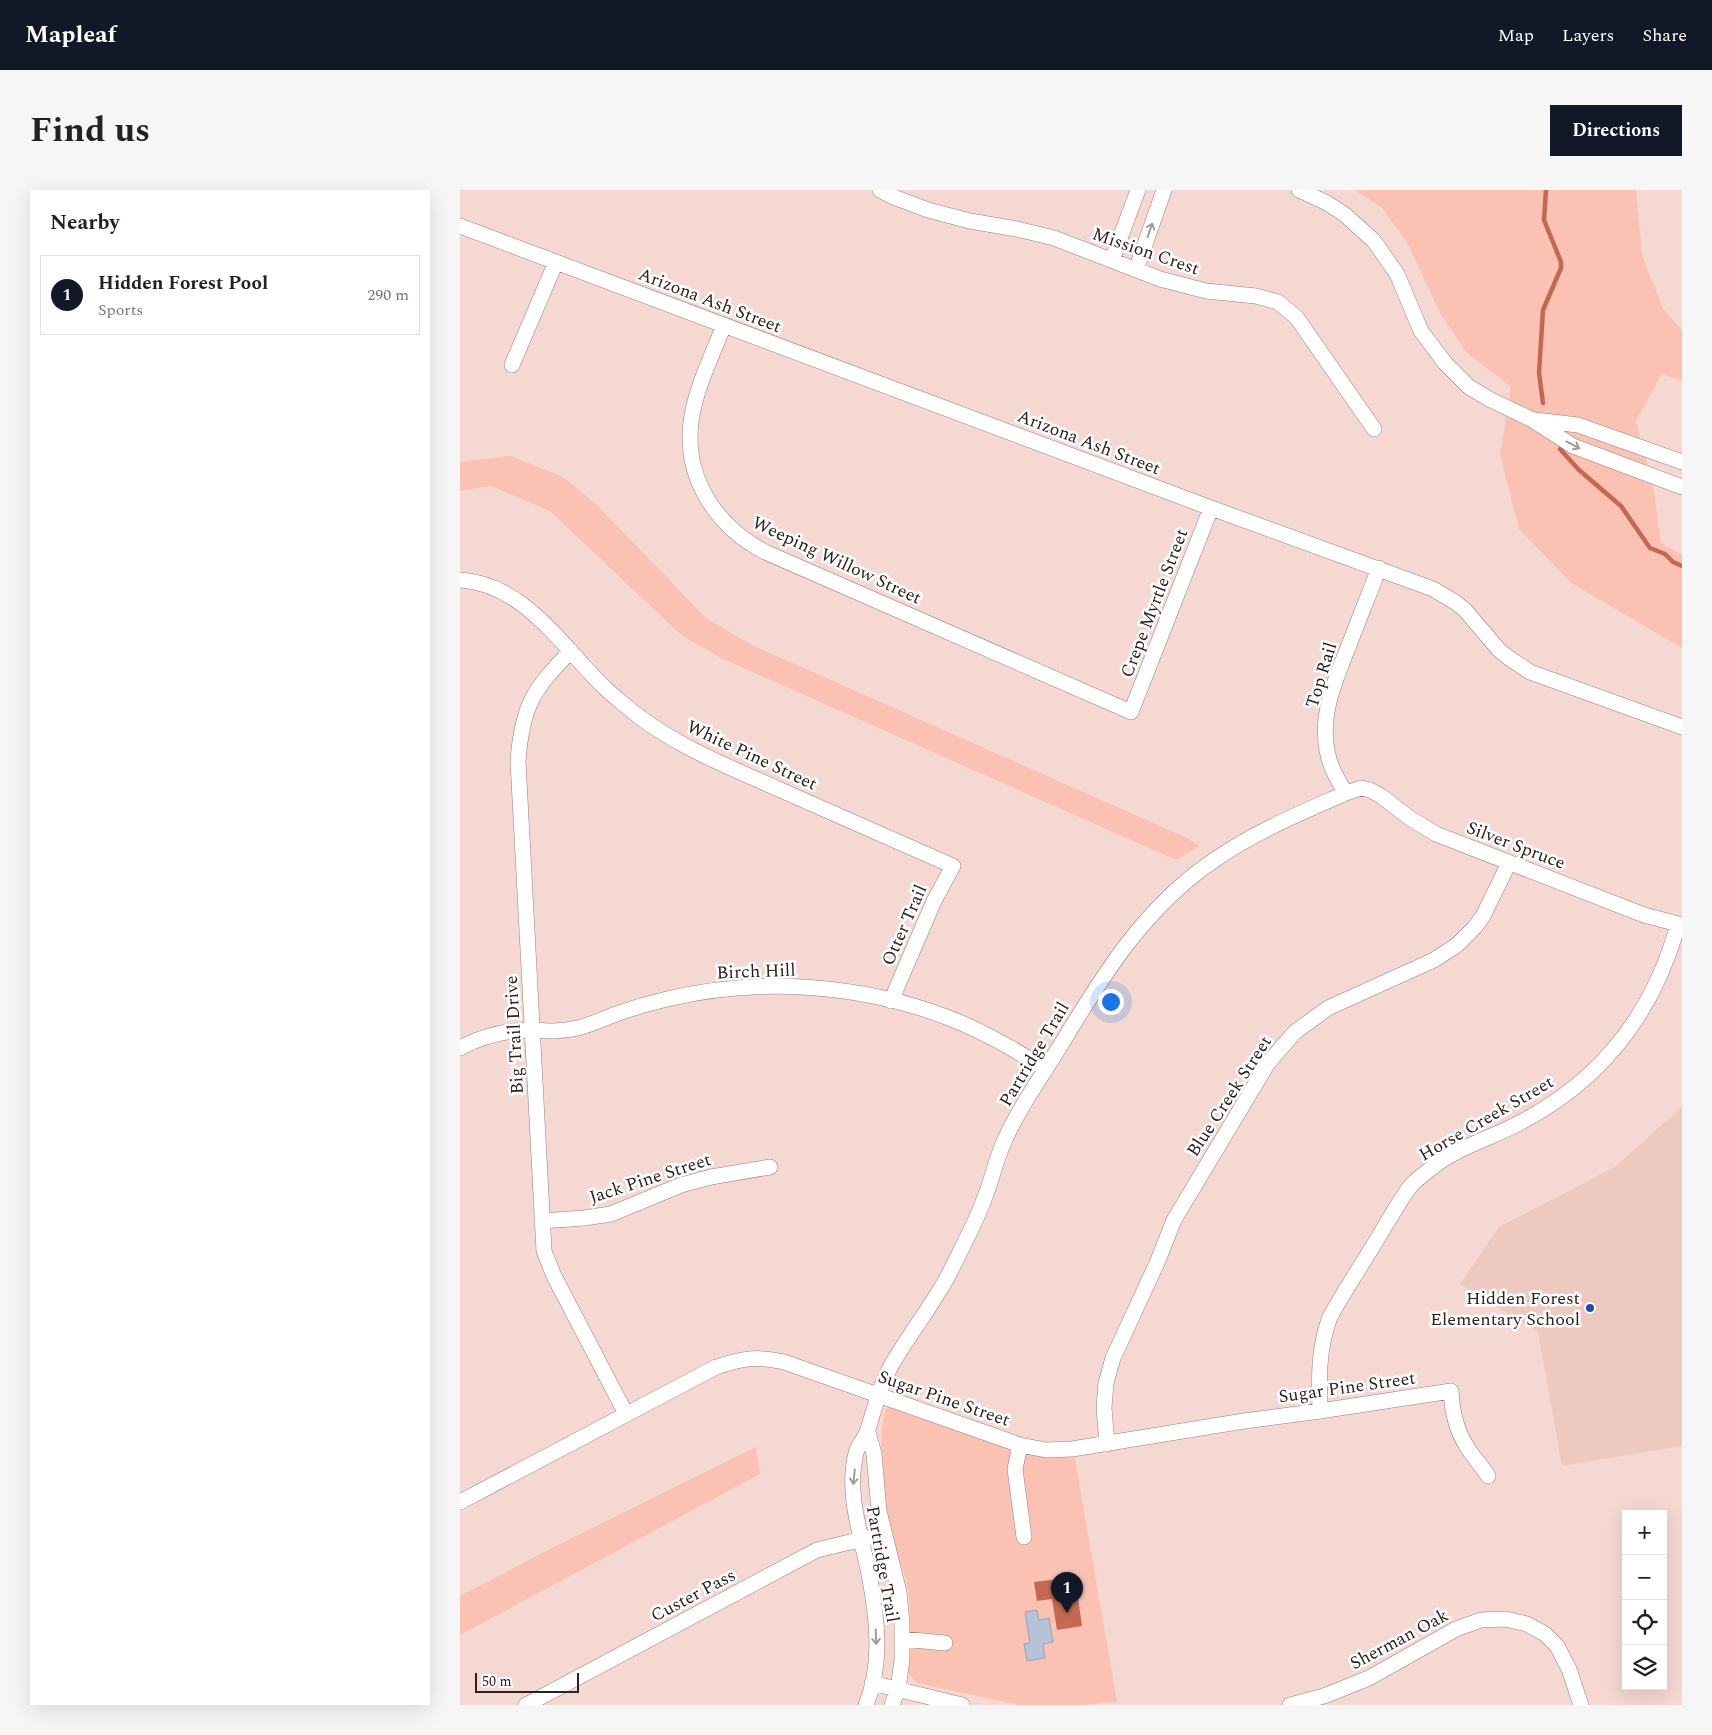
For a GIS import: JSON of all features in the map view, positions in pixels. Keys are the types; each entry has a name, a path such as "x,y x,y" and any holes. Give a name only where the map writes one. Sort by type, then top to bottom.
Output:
{"street":[{"name":"Mission Crest","path":"880,190 928,210 970,221 1018,229 1045,236 1160,279 1206,291 1256,296 1278,302 1297,318 1374,430"},
{"path":"1112,260 1138,190"},
{"path":"1136,270 1164,190"},
{"path":"1299,190 1327,203 1344,214 1374,241 1397,274 1421,331 1445,363 1469,387 1491,400 1532,419 1573,446 1682,487"},
{"name":"Arizona Ash Street","path":"460,226 1211,508 1433,589 1455,602 1499,650 1530,672 1682,727"},
{"path":"512,365 556,262"},
{"name":"Weeping Willow Street","path":"724,325 696,397 691,423 691,450 696,475 707,500 714,511 732,530 766,552 1131,712"},
{"path":"1532,419 1578,426 1682,462"},
{"path":"1616,463 1626,442"},
{"name":"Crepe Myrtle Street","path":"1131,712 1211,508"},
{"name":"Top Rail","path":"1346,793 1336,777 1328,754 1325,725 1333,688 1379,568"},
{"name":"White Pine Street","path":"460,580 493,587 516,599 527,607 571,651 604,688 634,713 700,754 953,866"},
{"name":"Big Trail Drive","path":"571,651 539,685 527,709 520,734 518,761 544,1251 554,1276 626,1414"},
{"name":"Silver Spruce","path":"1346,793 1361,788 1370,790 1381,796 1411,820 1436,834 1644,914 1680,924"},
{"name":"Partridge Trail","path":"866,1705 877,1658 876,1615 854,1513 853,1485 856,1452 868,1432 878,1395 890,1367 948,1275 983,1204 1004,1144 1100,979 1135,932 1179,887 1212,861 1247,840 1346,793"},
{"name":"Blue Creek Street","path":"1107,1444 1104,1408 1105,1391 1113,1358 1157,1263 1174,1220 1268,1063 1295,1032 1328,1008 1434,960 1456,945 1475,927 1483,916 1509,863"},
{"name":"Otter Trail","path":"891,1001 934,901 953,866"},
{"name":"Horse Creek Street","path":"1320,1411 1321,1352 1324,1332 1330,1317 1410,1186 1431,1168 1453,1154 1522,1122 1551,1106 1601,1064 1641,1013 1657,984 1680,924"},
{"name":"Birch Hill","path":"460,1048 495,1034 533,1030 548,1032 574,1029 667,999 717,990 768,986 819,988 869,995 912,1006 958,1022 1020,1054 1046,1070"},
{"name":"Jack Pine Street","path":"542,1221 612,1214 681,1185 711,1177 770,1167"},
{"name":"Sugar Pine Street","path":"461,1499 716,1367 740,1359 767,1358 784,1362 1020,1444 1046,1450 1072,1449 1107,1444 1244,1421 1451,1391 1452,1407 1458,1428 1467,1448 1488,1476"},
{"name":"Partridge Trail","path":"868,1432 874,1454 878,1511 899,1592 902,1623 902,1660 898,1689 892,1705"},
{"path":"1020,1444 1015,1468 1024,1537"},
{"name":"Custer Pass","path":"526,1705 817,1550 883,1534"},
{"name":"Sherman Oak","path":"1290,1705 1324,1696 1369,1678 1456,1629 1481,1620 1505,1619 1527,1624 1545,1634 1557,1646 1568,1669 1581,1705"},
{"path":"902,1639 945,1644"},
{"path":"872,1683 962,1705"}],"shaded area":[{"path":"1355,190 1636,190 1642,255 1663,309 1682,330 1682,381 1662,374 1636,421 1654,491 1661,543 1682,555 1682,648 1571,583 1519,529 1500,455 1511,387 1466,352 1440,313 1407,242 1382,208"},
{"path":"511,456 563,477 598,506 707,619 754,646 1187,838 1200,846 1176,860 721,658 681,635 550,511 491,486 460,491 460,462"},
{"name":"Hidden Forest Elementary School","path":"1682,1107 1682,1446 1562,1466 1538,1332 1460,1284 1499,1227 1615,1167"},
{"path":"890,1407 1074,1453 1117,1702 1083,1705 1019,1705 917,1683 908,1673 910,1621 908,1589 889,1527 883,1484 881,1450 883,1420 886,1409"},
{"path":"756,1447 760,1474 460,1635 460,1596 554,1547"},
{"path":"1075,1577 1082,1626 1057,1630 1052,1599 1037,1601 1034,1582"}],"building":[{"path":"1037,1610 1039,1620 1049,1618 1053,1642 1043,1644 1045,1658 1027,1661 1024,1644 1030,1643 1025,1612"}],"waterway":[{"path":"1543,403 1539,373 1543,310 1561,268 1561,262 1544,220 1546,190"},
{"path":"1560,449 1579,470 1621,506 1650,548 1665,554 1673,562 1682,566"}],"place":[{"name":"Hidden Forest Elementary School","path":"1590,1308"},
{"name":"Hidden Forest Pool","path":"1067,1613"}]}
